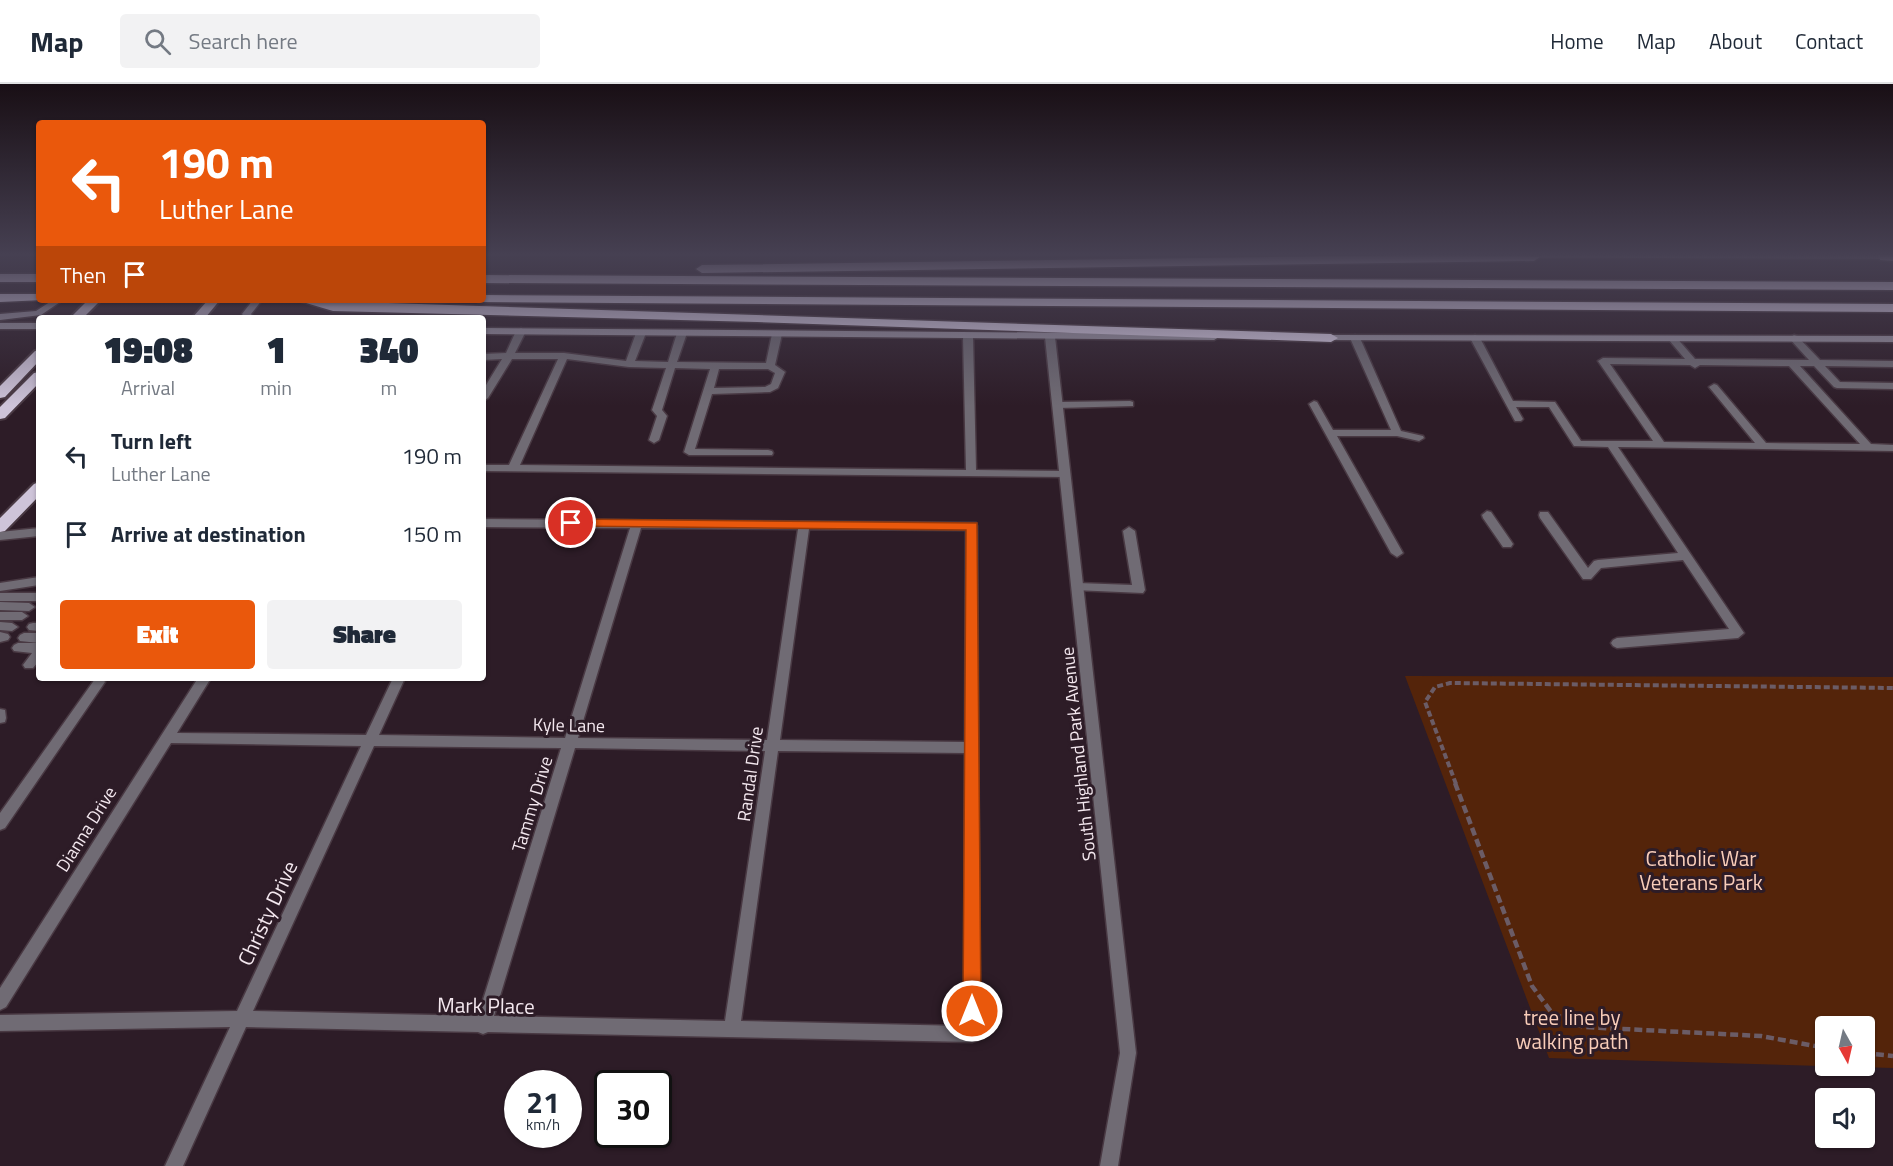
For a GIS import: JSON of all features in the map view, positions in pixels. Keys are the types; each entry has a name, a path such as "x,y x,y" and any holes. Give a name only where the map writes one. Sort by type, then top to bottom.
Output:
{"highway":[{"path":"327,305 533,314 757,318 1331,338"},
{"path":"1500,305 1893,308"},
{"path":"0,394 36,357"},
{"path":"0,415 36,379"},
{"path":"0,527 36,490"}],"main road":[{"path":"0,317 38,313 50,305"},
{"path":"0,326 36,326"},
{"path":"486,331 968,337 1893,339"}],"street":[{"path":"486,393 509,356 521,331"},
{"path":"629,364 641,333"},
{"path":"654,440 662,416 657,410 682,333"},
{"path":"770,366 777,334"},
{"path":"968,337 971,472"},
{"name":"South Highland Park Avenue","path":"1050,337 1128,1053 1109,1166"},
{"path":"1355,338 1397,433"},
{"path":"1475,338 1518,419"},
{"path":"1672,338 1696,366"},
{"path":"1794,338 1837,385 1893,386"},
{"path":"513,468 564,356"},
{"path":"486,357 564,356 629,364 770,366 780,372 775,386 767,390 708,391"},
{"path":"1661,445 1603,361 1696,366 1792,363 1893,364"},
{"path":"1792,363 1869,448"},
{"path":"715,366 689,452 768,453"},
{"path":"1714,387 1763,446"},
{"path":"1058,405 1130,404"},
{"path":"1314,404 1396,553"},
{"path":"1510,404 1552,404 1578,444 1893,448"},
{"path":"1331,433 1397,433 1419,438"},
{"path":"1611,444 1738,633 1617,643"},
{"path":"486,468 1065,474"},
{"path":"1487,515 1507,544"},
{"path":"1544,515 1587,576 1598,564 1686,556"},
{"path":"486,523 972,526 972,748"},
{"name":"Tammy Drive","path":"483,1026 637,524"},
{"name":"Randal Drive","path":"732,1028 804,525"},
{"path":"1078,587 1139,590 1129,531"},
{"path":"0,536 36,532"},
{"path":"0,587 36,581"},
{"path":"0,597 29,607"},
{"path":"0,606 29,607"},
{"path":"0,616 29,607"},
{"path":"36,632 21,643 36,649"},
{"path":"30,665 36,655"},
{"name":"Dianna Drive","path":"0,1002 203,681"},
{"name":"Christy Drive","path":"174,1166 398,681"},
{"path":"0,824 99,682"},
{"name":"Kyle Lane","path":"166,738 972,748"},
{"name":"Mark Place","path":"0,1023 241,1019 483,1026 732,1028 972,1034 972,748"}],"path":[{"path":"1815,1046 1761,1036 1584,1027 1566,1023 1551,1014 1541,1005 1532,986 1425,702 1428,693 1435,687 1450,683 1893,688"},
{"path":"1875,1054 1893,1056"}],"green space":[{"name":"Catholic War Veterans Park","path":"1405,676 1893,677 1893,1068 1875,1067 1875,1016 1815,1016 1815,1066 1549,1058"}],"route":[{"path":"571,523 972,526 972,1011"}],"park label":[{"name":"tree line by walking path","path":"1572,1029"}]}
